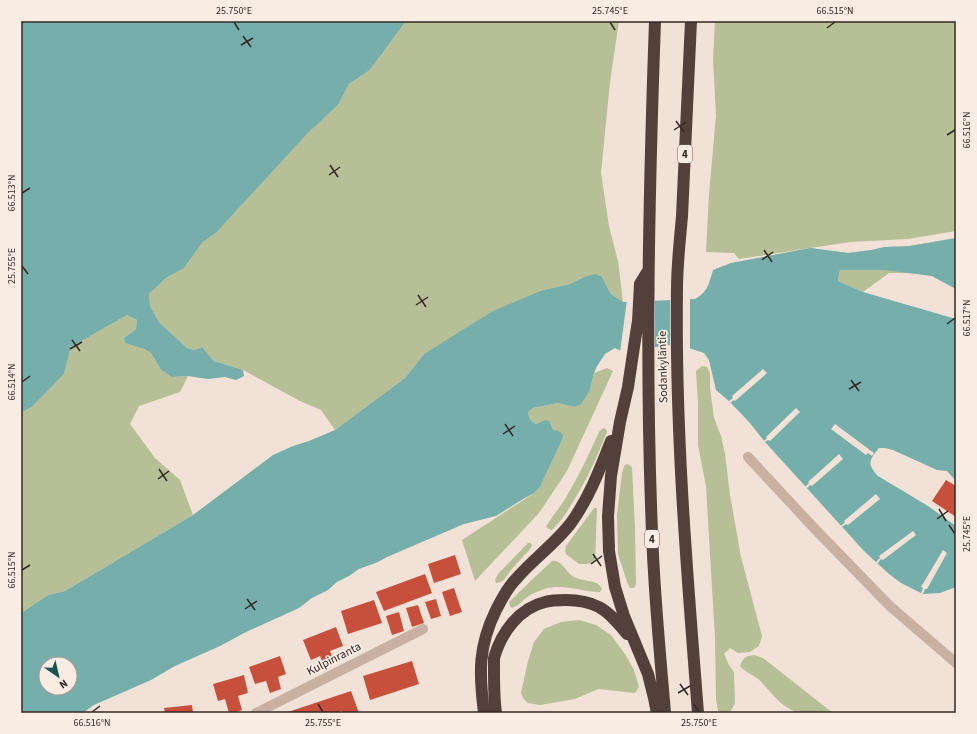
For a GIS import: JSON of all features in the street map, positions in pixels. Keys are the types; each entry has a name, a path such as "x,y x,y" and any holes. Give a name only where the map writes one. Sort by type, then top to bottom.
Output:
{"highway":[{"path":"655,21 648,270 640,284 643,293 628,387 620,422 611,476 608,516 609,551 615,587 624,616 648,674 657,713"},
{"name":"Sodankyläntie","path":"691,21 682,218 677,287 677,399 682,501 698,713"},
{"name":"Sodankyläntie","path":"643,293 648,364 652,534 665,713"},
{"path":"484,713 480,686 480,670 484,639 491,619 503,596 515,580 557,539 583,505 620,422"},
{"path":"496,713 494,659 502,639 510,625 520,615 531,608 544,602 558,600 574,600 587,603 598,607 615,620 635,644"}],"street":[{"path":"748,457 886,602 956,663"},
{"name":"Kulpinranta","path":"256,713 423,628"}],"green space":[{"path":"406,21 619,21 610,82 601,173 609,226 618,261 623,302 611,294 602,277 584,277 570,284 543,290 424,354 405,378 335,430 321,410 300,401 243,370 214,361 202,347 194,350 187,348 159,322 150,306 149,294 166,278 184,268 203,242 217,232 308,133 338,105 349,84 370,70"},
{"path":"715,21 956,21 956,231 908,239 850,242 739,259 734,253 706,252 709,194 716,116 713,59"},
{"path":"956,238 835,261 810,248 848,253 910,246"},
{"path":"956,262 956,289 932,276 913,273 889,273 863,292 838,281 840,270 884,270"},
{"path":"127,315 137,320 136,329 124,338 125,343 144,349 151,353 161,370 172,377 188,376 180,392 139,406 130,424 155,458 180,480 193,515 65,591 48,595 21,613 21,413 33,406 64,374 71,347"},
{"path":"702,366 707,367 710,373 710,388 714,418 721,436 725,454 730,495 741,557 762,636 759,646 750,652 738,653 730,648 724,654 734,672 735,703 731,711 724,713 718,711 716,699 715,638 706,486 698,445 696,371"},
{"path":"607,368 613,371 567,471 539,513 475,581 462,540 534,493 540,487 562,440 562,435 553,430 545,420 536,424 532,422 529,418 528,412 533,408 558,403 574,407 590,390 594,373"},
{"path":"603,428 606,429 607,432 582,487 563,518 552,530 549,529 546,527 570,491 599,432"},
{"path":"627,464 632,468 636,585 634,588 630,588 627,582 618,554 617,515 622,473 624,466"},
{"path":"594,508 597,508 595,562 579,564 566,554 566,546"},
{"path":"528,543 531,543 532,546 530,549 504,580 496,583 495,580 498,574"},
{"path":"552,561 559,562 571,575 577,579 593,582 602,589 600,592 593,592 565,587 551,587 530,595 512,608 509,602"},
{"path":"579,620 596,625 611,635 625,654 634,670 639,687 635,693 598,689 575,699 540,705 528,703 523,698 521,693 534,642 544,629 561,622"},
{"path":"754,655 763,658 833,713 795,713 783,705 763,683 740,666 745,658"}],"water":[{"path":"21,21 406,21 370,70 349,84 338,105 308,133 217,232 203,242 184,268 166,278 149,294 150,306 159,322 187,348 194,350 202,347 214,361 243,370 244,376 236,380 225,377 208,379 188,376 172,377 161,370 151,353 144,349 125,343 124,338 136,329 137,320 127,315 71,347 64,374 33,406 21,413"},
{"path":"956,238 956,289 932,276 884,270 840,270 838,281 863,292 956,319 956,481 947,471 937,470 893,450 885,448 879,448 873,455 871,465 874,472 878,476 928,506 956,526 956,587 940,593 923,594 901,583 864,551 765,442 749,422 716,390 709,360 704,353 670,345 619,350 615,348 605,354 597,366 590,390 581,404 574,407 558,403 533,408 528,412 530,419 534,423 536,424 545,420 549,421 553,430 559,431 563,435 540,487 534,493 496,516 464,524 359,569 337,582 328,590 312,598 299,608 175,666 151,680 94,705 83,713 21,713 21,613 48,595 65,591 193,515 273,455 335,430 405,378 424,354 493,311 543,290 570,284 584,277 595,274 602,277 611,294 623,302 695,299 705,290 713,270 731,263 810,248 848,253 884,247 910,246"}],"pier":[{"path":"670,298 690,298 690,351 670,347"},
{"path":"655,299 655,349 620,352 627,300"},
{"path":"763,369 767,373 735,401 734,400 730,403 729,401 733,398 732,396"},
{"path":"796,408 800,412 770,441 768,440 765,442 766,437"},
{"path":"835,424 874,453 872,456 868,453 866,455 831,429"},
{"path":"839,454 843,459 812,486 810,485 807,488 805,487 809,483 808,482"},
{"path":"876,494 880,499 848,525 846,524 842,527 841,526 845,522 844,521"},
{"path":"913,531 916,535 883,560 881,559 877,564 876,562 880,558 879,556"},
{"path":"943,550 947,553 923,594 921,593 923,588 921,587"}],"building":[{"path":"946,480 956,486 956,517 932,501"},
{"path":"455,555 461,574 434,583 428,564"},
{"path":"425,574 432,593 384,611 376,592"},
{"path":"454,588 462,612 450,616 442,592"},
{"path":"436,599 441,616 431,619 425,602"},
{"path":"374,600 382,623 348,634 341,611"},
{"path":"418,605 424,623 412,627 406,608"},
{"path":"399,612 404,631 392,635 386,616"},
{"path":"336,627 343,646 330,651 334,662 324,666 320,656 311,660 303,640"},
{"path":"280,656 286,674 278,677 281,689 270,693 266,681 255,684 249,667"},
{"path":"412,661 419,684 370,700 363,676"},
{"path":"244,675 248,693 238,696 242,710 229,713 225,699 218,701 213,684"},
{"path":"351,691 359,713 343,713 342,711 335,713 285,713"},
{"path":"192,705 193,713 165,713 164,708"}]}
